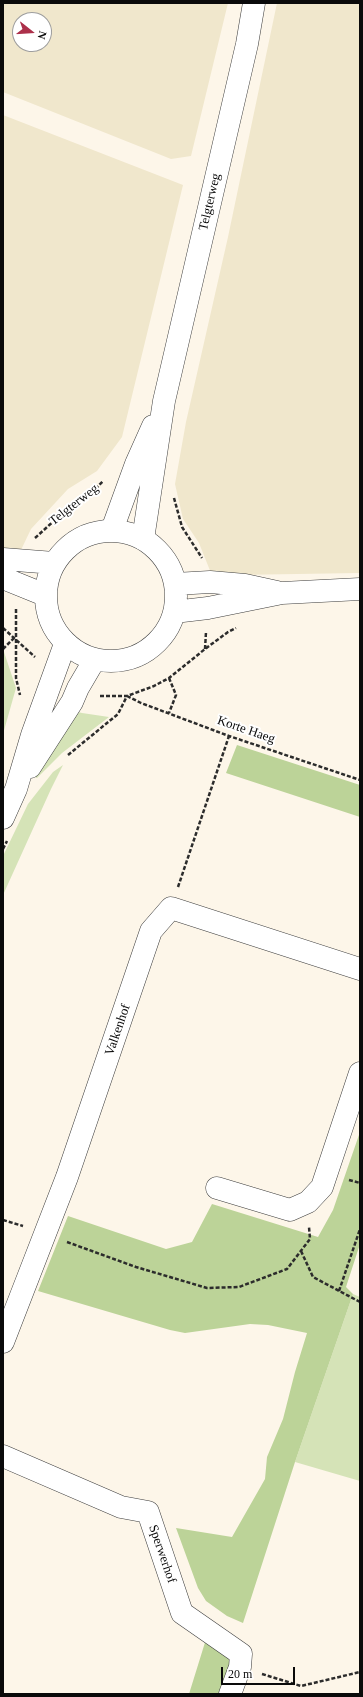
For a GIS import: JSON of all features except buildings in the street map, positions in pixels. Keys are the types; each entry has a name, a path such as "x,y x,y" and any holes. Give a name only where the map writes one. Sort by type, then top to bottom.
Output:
{"street":[{"name":"Telgterweg","path":"143,539 164,401 247,44 254,3"},
{"name":"Telgterweg","path":"112,530 136,464 164,401"},
{"path":"112,530 137,536 143,539 151,544 162,555 170,568 175,584 176,599 174,612 167,630 158,642 146,652 131,659 116,662 84,656 65,644 52,624 47,609 45,595 48,577 54,563 64,550 76,540 91,534 112,530"},
{"path":"13,560 54,563"},
{"path":"10,581 45,595"},
{"path":"175,584 210,582 245,585 282,593"},
{"path":"174,612 208,608 282,593 360,589"},
{"path":"6,827 32,736 65,644"},
{"path":"16,788 72,702 78,688 95,659"},
{"path":"171,908 360,969"},
{"name":"Valkenhof","path":"3,1342 70,1170 151,931 171,908"},
{"path":"217,1188 290,1210 308,1202 322,1187 360,1073"},
{"name":"Sperwerhof","path":"3,1456 121,1507 148,1512 182,1613 241,1654 240,1667"},
{"path":"230,1694 240,1667"}],"path":[{"name":"Telgterweg","path":"13,560 47,526 89,496 107,477"},
{"path":"174,496 182,527 204,562 210,582"},
{"path":"10,581 15,637 16,678 22,701"},
{"path":"205,649 208,608"},
{"path":"66,757 118,714 127,696 154,686 169,678 205,649 239,626"},
{"path":"3,628 15,637"},
{"path":"3,649 15,637"},
{"path":"169,678 176,695 169,713"},
{"name":"Korte Haeg","path":"127,696 141,703 229,736 360,780"},
{"path":"171,908 229,736"},
{"path":"3,849 6,827"},
{"path":"45,1234 136,1267 206,1288 239,1287 287,1269 310,1239 308,1202"},
{"path":"340,1291 360,1229"},
{"path":"301,1251 313,1277 360,1302"},
{"path":"240,1667 302,1686 360,1672"}],"shaded area":[{"path":"3,3 228,3 191,156 171,159 3,92"},
{"path":"277,3 360,3 360,573 234,575 211,573 199,543 183,519 175,484 186,422 228,237"},
{"path":"3,115 183,185 122,437 97,471 68,489 31,529 21,550 3,548"}],"green space":[{"path":"4,652 16,688 3,734 3,654"},
{"path":"74,711 109,717 62,753 37,778 35,777"},
{"path":"237,745 360,785 360,817 226,773"},
{"path":"63,765 3,895 3,856 28,804 53,772"},
{"path":"360,1132 360,1244 346,1287 353,1294 295,1462 243,1623 227,1616 206,1601 198,1588 176,1528 232,1537 265,1479 267,1457 283,1419 307,1333 268,1325 250,1324 185,1333 170,1330 38,1291 68,1216 166,1249 192,1242 212,1204 318,1237 333,1210"},
{"path":"353,1294 360,1297 360,1481 295,1462"},
{"path":"207,1636 236,1650 221,1694 189,1694"}]}
